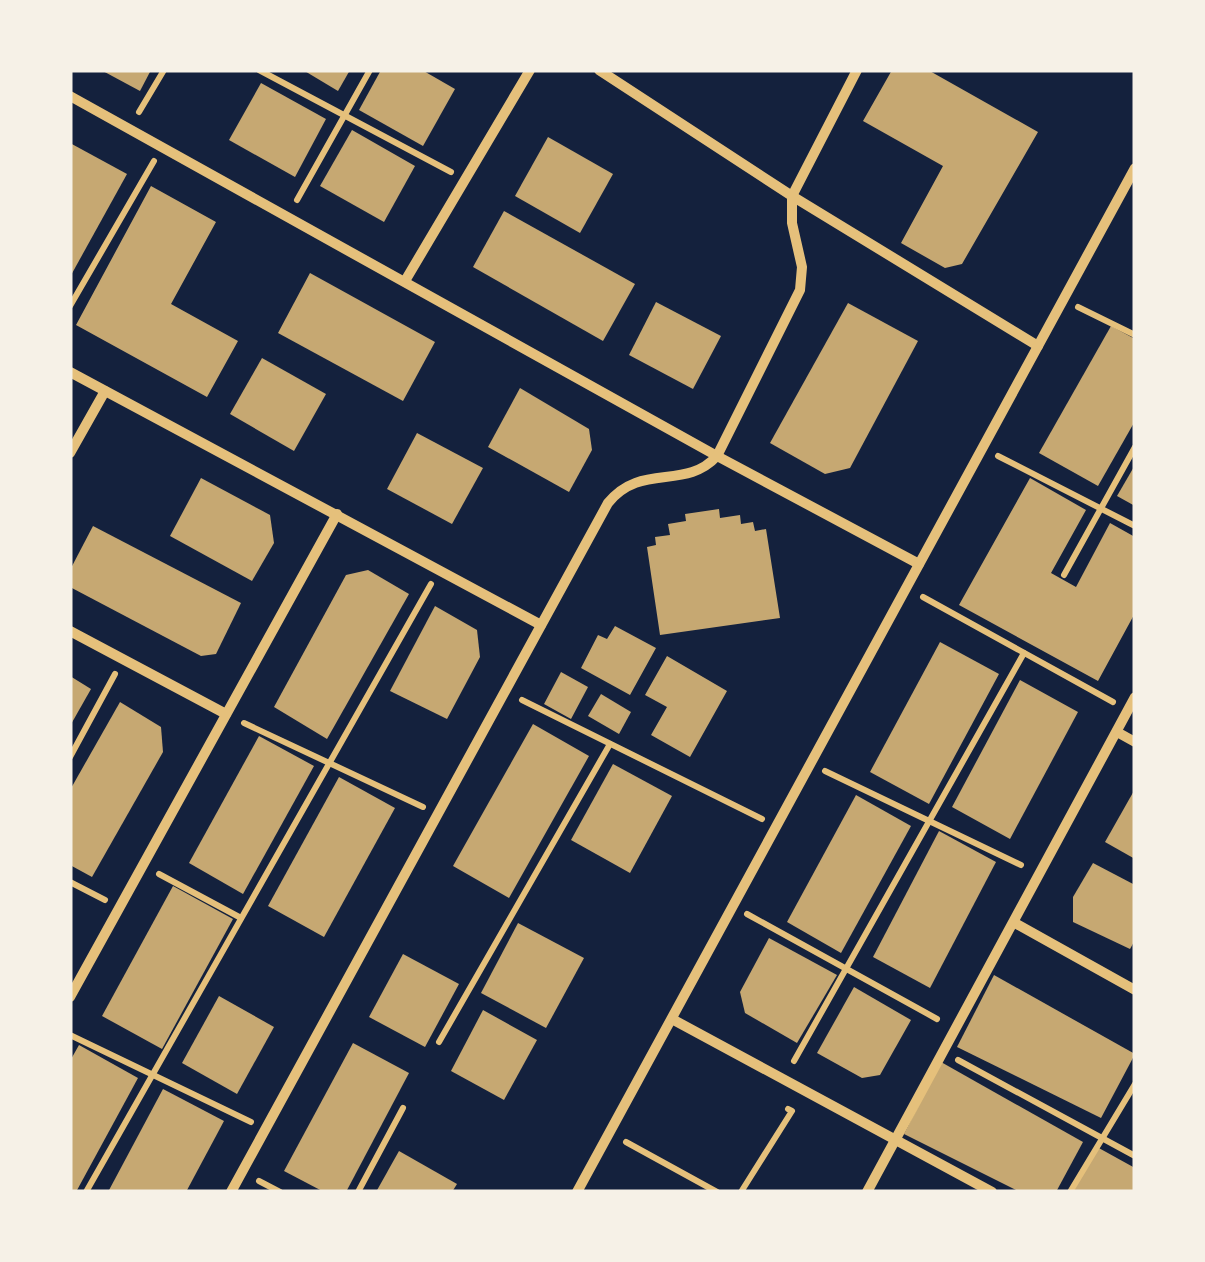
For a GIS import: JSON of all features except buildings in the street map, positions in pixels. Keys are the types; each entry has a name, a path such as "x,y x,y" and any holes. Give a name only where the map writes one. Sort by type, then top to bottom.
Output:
{"street":[{"path":"405,281 530,70"},
{"path":"599,70 792,196 1038,346"},
{"path":"231,1192 616,494 638,480 700,470 717,456 800,290 802,267 792,223 792,196 858,70"},
{"path":"70,96 717,456 920,564"},
{"path":"577,1192 1135,168"},
{"path":"70,372 541,625"},
{"path":"70,453 105,390"},
{"path":"70,998 337,514"},
{"path":"70,631 226,714"},
{"path":"867,1192 1135,697"},
{"path":"1116,732 1135,742"},
{"path":"1014,923 1135,990"},
{"path":"672,1019 992,1192"}],"path":[{"path":"130,129 164,70"},
{"path":"259,70 465,180"},
{"path":"288,216 370,70"},
{"path":"70,306 162,146"},
{"path":"1063,300 1135,335"},
{"path":"982,448 1135,526"},
{"path":"1064,576 1135,448"},
{"path":"86,1192 439,570"},
{"path":"906,588 1128,710"},
{"path":"740,1192 792,1111 772,1100 783,1079 1024,653"},
{"path":"70,757 123,659"},
{"path":"504,692 777,826"},
{"path":"226,714 438,814"},
{"path":"439,1042 610,744"},
{"path":"810,764 1040,874"},
{"path":"142,866 241,918"},
{"path":"70,882 120,907"},
{"path":"733,906 956,1030"},
{"path":"70,1035 265,1129"},
{"path":"943,1052 1135,1156"},
{"path":"1070,1192 1135,1084"},
{"path":"358,1192 403,1108"},
{"path":"609,1133 717,1192"}]}
